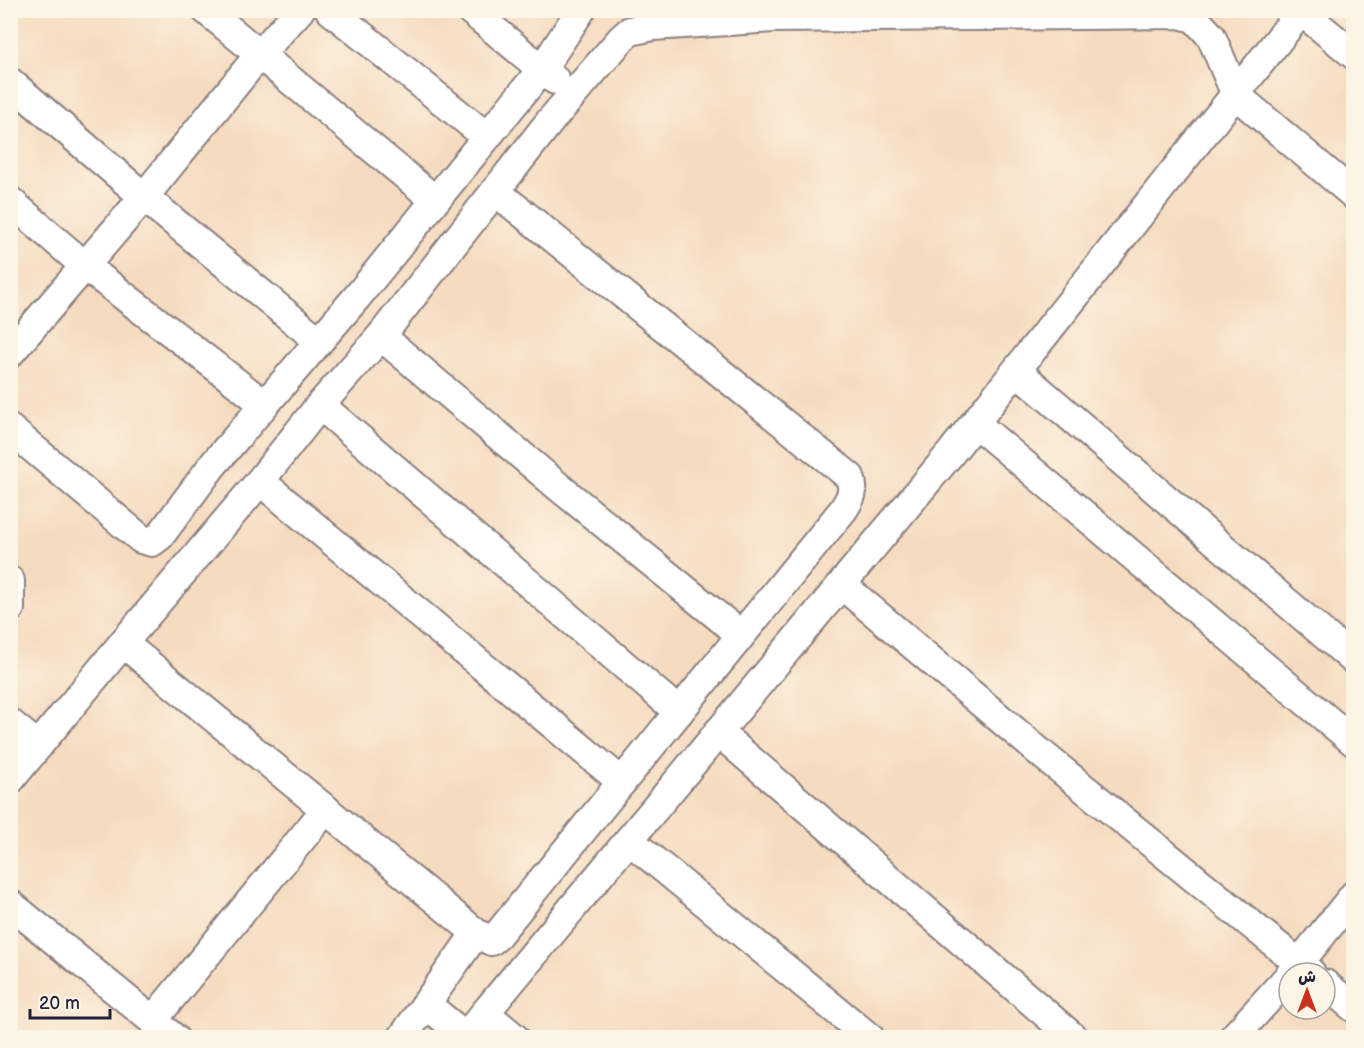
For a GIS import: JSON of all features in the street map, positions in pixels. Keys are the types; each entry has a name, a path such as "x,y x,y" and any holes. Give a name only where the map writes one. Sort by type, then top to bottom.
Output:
{"street":[{"path":"206,10 435,201"},
{"path":"10,353 144,196 259,55 300,10"},
{"path":"330,10 487,137"},
{"path":"470,10 573,95"},
{"path":"10,429 141,539 152,542 160,536 212,466 435,201 542,69 581,10"},
{"path":"427,1005 465,1037 975,423 1301,11 1353,55"},
{"path":"10,780 260,481 320,405 381,336 573,95 630,31 653,26 774,18 1179,14 1194,18 1211,36 1236,95 1353,195"},
{"path":"10,82 319,340"},
{"path":"123,643 476,933 491,941 495,938 843,510 852,498 853,486 850,477 495,191"},
{"path":"10,201 85,266 264,404"},
{"path":"381,336 560,488 741,634"},
{"path":"1017,371 1353,660"},
{"path":"320,405 679,712"},
{"path":"975,423 1353,742"},
{"path":"260,481 622,782"},
{"path":"10,581 10,608"},
{"path":"842,585 1286,961"},
{"path":"10,723 38,746"},
{"path":"718,732 1074,1038"},
{"path":"10,904 163,1029 326,809"},
{"path":"629,840 870,1038"},
{"path":"1305,961 1353,895"},
{"path":"402,1038 476,933"},
{"path":"1235,1037 1277,993"},
{"path":"1337,994 1353,1008"},
{"path":"485,1013 515,1038"}]}
